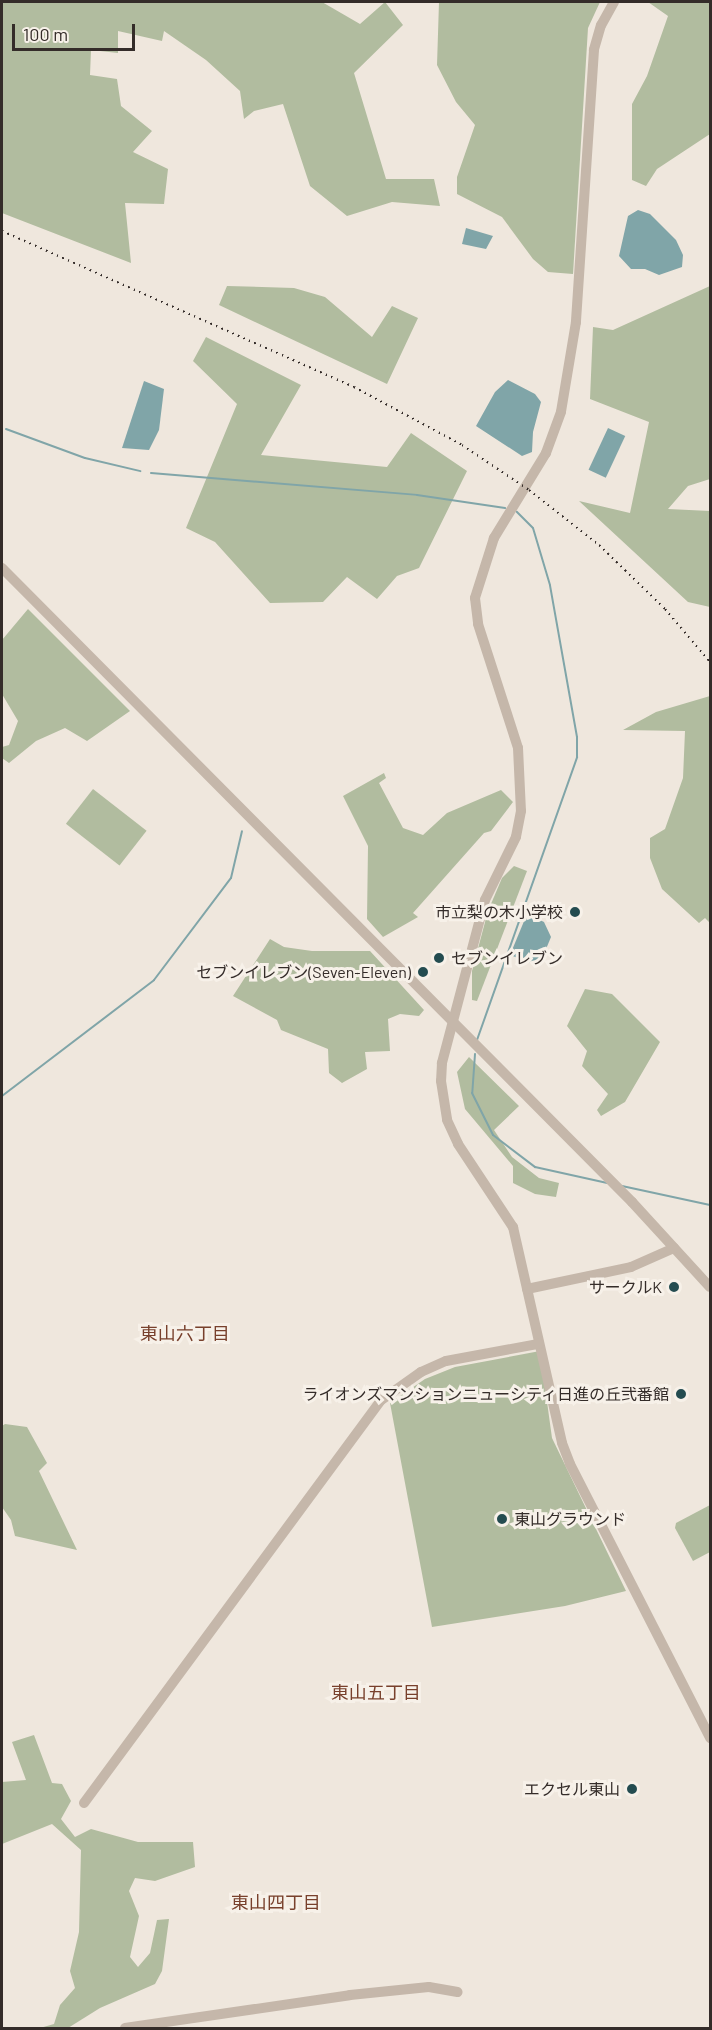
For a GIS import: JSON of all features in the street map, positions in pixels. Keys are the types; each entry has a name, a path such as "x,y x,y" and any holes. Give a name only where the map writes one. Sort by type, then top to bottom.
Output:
{"street":[{"path":"614,2 601,25 594,51 576,322 561,412 546,453 494,538 475,598 478,624 518,748 521,812 516,837 485,900 453,1024 441,1081 447,1120 458,1144 513,1227 538,1344 570,1464 711,1738"},
{"path":"2,568 711,1287"},
{"path":"526,1290 631,1267 674,1248"},
{"path":"84,1803 380,1401 421,1372 446,1361 538,1344"},
{"path":"125,2028 350,1995 429,1987 458,1992"}],"green space":[{"path":"2,2 322,2 360,24 385,2 403,25 354,73 386,179 434,179 440,206 392,202 347,216 310,186 283,104 254,111 244,119 240,91 206,60 164,31 162,41 118,31 118,53 91,50 90,75 117,79 121,106 152,131 133,152 168,169 164,204 125,203 131,263 2,213"},
{"path":"439,2 600,2 588,28 573,274 548,272 533,259 502,217 457,194 457,177 475,125 456,102 437,65"},
{"path":"648,2 710,2 710,134 657,169 646,186 632,180 632,104 647,76 668,16"},
{"path":"227,286 294,288 325,297 372,337 392,306 418,318 387,384 219,305"},
{"path":"710,286 710,479 688,486 668,509 710,511 710,607 688,602 579,501 630,513 649,422 590,399 593,327 613,330"},
{"path":"206,337 301,385 261,455 387,467 411,433 467,471 419,568 397,576 377,599 347,577 323,602 270,603 215,542 186,528 237,404 193,361"},
{"path":"28,609 130,711 87,741 65,728 36,741 9,763 2,758 2,747 9,745 18,721 2,694 2,640"},
{"path":"710,696 710,923 705,918 699,923 662,889 650,858 650,838 665,829 683,778 685,731 623,730 656,712"},
{"path":"384,773 386,778 379,783 403,828 423,835 447,813 501,790 513,802 491,831 484,833 413,913 418,917 383,937 367,919 368,846 343,796"},
{"path":"93,789 147,831 119,866 66,824"},
{"path":"514,866 527,871 477,1001 472,1000 472,971 488,911 502,878"},
{"path":"270,939 284,947 312,951 370,951 424,1010 419,1016 400,1014 388,1019 390,1051 365,1052 367,1069 342,1083 329,1073 328,1049 281,1030 277,1020 233,996"},
{"path":"585,989 612,994 660,1042 625,1102 601,1116 597,1110 608,1094 582,1066 587,1051 567,1026"},
{"path":"469,1057 519,1106 494,1130 512,1157 539,1178 559,1183 556,1197 535,1194 513,1183 513,1166 465,1109 457,1072"},
{"name":"東山グラウンド","path":"540,1351 552,1438 626,1591 565,1606 432,1627 390,1403 425,1379 455,1367"},
{"path":"5,1424 27,1427 47,1463 39,1471 77,1550 15,1536 11,1520 2,1507 2,1426"},
{"path":"710,1505 710,1552 693,1561 675,1528 676,1523"},
{"path":"34,1735 52,1783 62,1784 71,1801 61,1819 75,1837 91,1829 138,1842 193,1842 195,1867 155,1881 135,1878 129,1891 139,1916 130,1957 138,1967 150,1953 157,1920 169,1919 162,1971 155,1984 100,2008 68,2028 40,2028 54,2024 60,2005 75,1988 70,1971 79,1932 81,1850 52,1824 2,1844 2,1782 26,1780 12,1742"}],"water":[{"path":"638,210 650,214 676,240 683,255 682,267 659,275 645,269 631,269 619,256 628,216"},
{"path":"466,228 493,236 486,249 462,244"},
{"path":"508,380 535,394 541,402 533,432 532,452 522,456 476,426 495,392"},
{"path":"144,381 164,389 159,430 149,450 122,448"},
{"path":"608,428 625,436 606,478 589,470"},
{"path":"527,914 544,922 551,937 539,966 510,955"}],"waterway":[{"path":"6,429 85,458 140,471"},
{"path":"151,473 417,495 505,508"},
{"path":"477,1040 577,757 577,737 550,585 533,528 517,512"},
{"path":"2,1096 154,980 231,878 242,831"},
{"path":"475,1054 472,1093 493,1135 535,1167 607,1183"},
{"path":"622,1186 710,1205"}],"railway":[{"path":"2,231 354,387 462,445 529,490 599,545 665,609 710,662"}],"place":[{"name":"市立梨の木小学校","path":"575,912"},
{"name":"セブンイレブン","path":"439,958"},
{"name":"セブンイレブン(Seven-Eleven)","path":"423,972"},
{"name":"サークルK","path":"674,1287"},
{"name":"ライオンズマンションニューシティ日進の丘弐番館","path":"681,1394"},
{"name":"東山グラウンド","path":"502,1519"},
{"name":"エクセル東山","path":"632,1789"}],"district":[{"name":"東山六丁目","path":"185,1333"},
{"name":"東山五丁目","path":"376,1692"},
{"name":"東山四丁目","path":"276,1902"}]}
